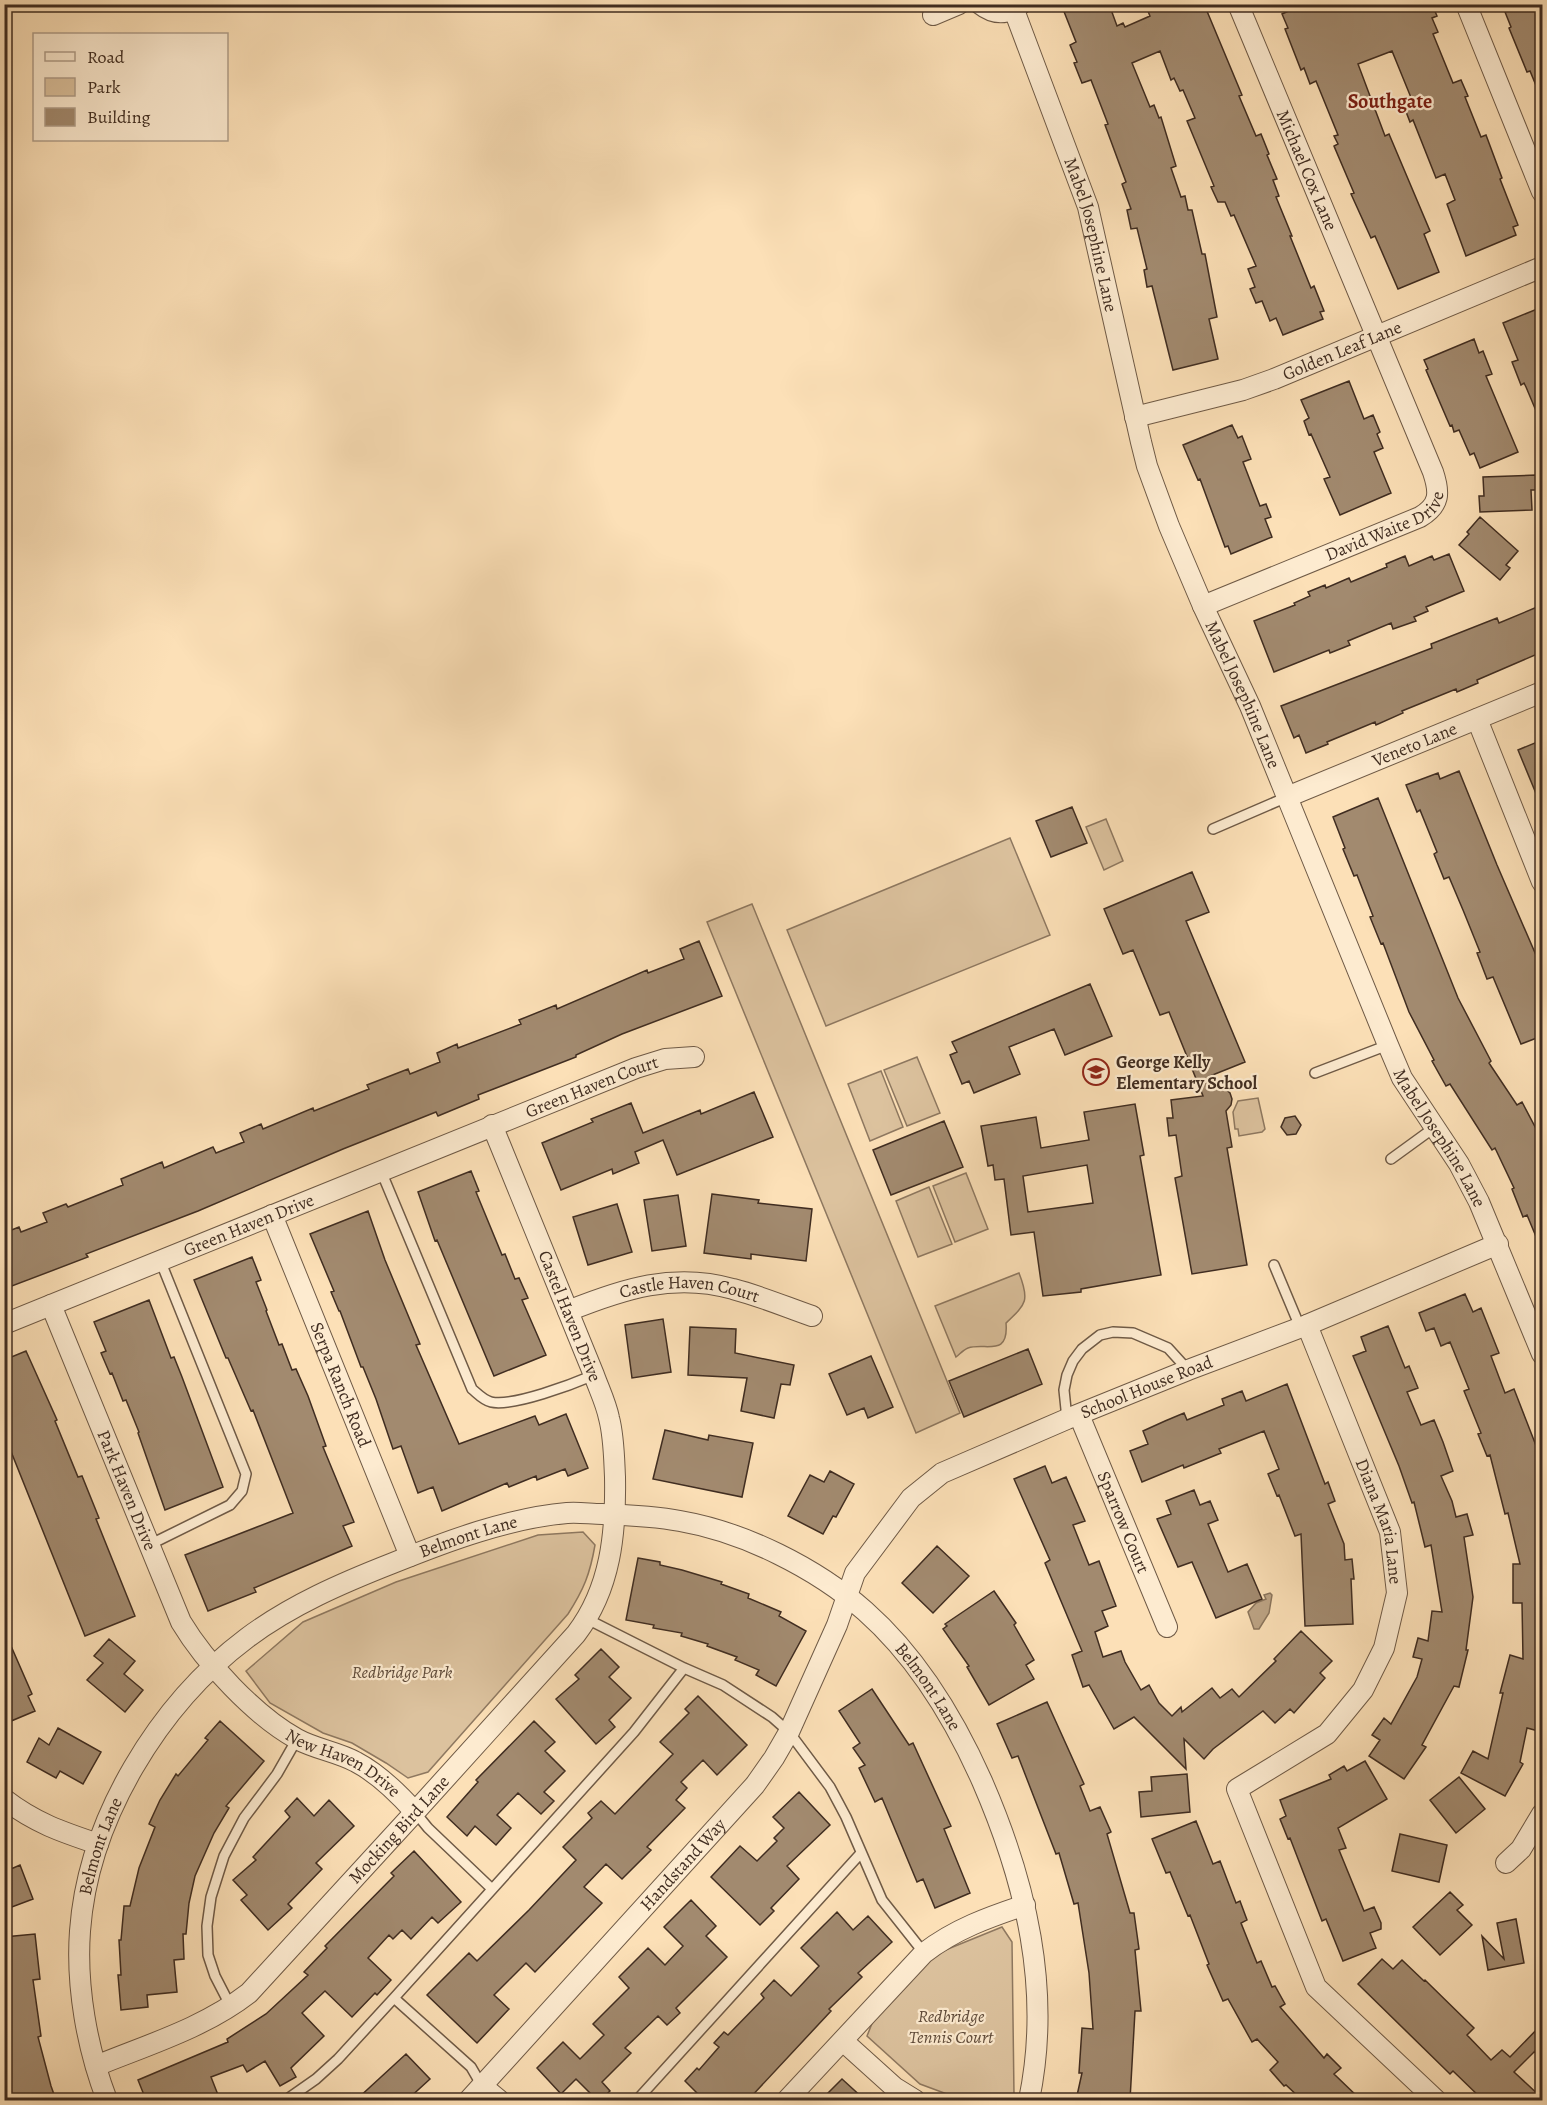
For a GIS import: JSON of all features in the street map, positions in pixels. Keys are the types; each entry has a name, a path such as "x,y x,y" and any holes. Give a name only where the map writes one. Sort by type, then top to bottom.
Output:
{"street":[{"path":"933,15 959,4"},
{"path":"980,4 997,13 1006,13 1018,7"},
{"name":"Michael Cox Lane","path":"1238,4 1377,336"},
{"path":"1466,4 1542,192"},
{"name":"Mabel Josephine Lane","path":"1018,7 1088,207 1135,417 1155,490 1203,606 1250,706 1402,1078 1464,1174 1498,1244 1542,1354"},
{"name":"Golden Leaf Lane","path":"1135,417 1243,390 1542,267"},
{"name":"David Waite Drive","path":"1203,606 1420,517 1434,506 1438,497 1438,486 1377,336"},
{"name":"Veneto Lane","path":"1287,796 1542,692"},
{"path":"1477,719 1542,882"},
{"name":"Green Haven Court","path":"492,1125 636,1068 665,1059 694,1057"},
{"name":"Green Haven Drive","path":"4,1324 492,1125"},
{"name":"Castel Haven Drive","path":"492,1125 609,1417 613,1435 616,1515"},
{"name":"Serpa Ranch Road","path":"272,1215 410,1556"},
{"name":"School House Road","path":"846,1596 855,1573 911,1498 942,1473 1188,1370 1304,1326 1498,1244"},
{"name":"Castle Haven Court","path":"568,1311 634,1287 663,1282 694,1282 732,1288 812,1316"},
{"name":"Park Haven Drive","path":"51,1305 181,1622 191,1638 215,1666"},
{"name":"Diana Maria Lane","path":"1304,1326 1390,1532 1397,1593 1384,1648 1363,1690 1327,1734 1237,1789 1316,1987 1436,2100"},
{"name":"Sparrow Court","path":"1073,1417 1167,1627"},
{"name":"Belmont Lane","path":"107,2100 88,2034 79,1961 80,1927 98,1844 111,1811 137,1762 172,1710 215,1666 248,1638 307,1602 349,1580 463,1537 513,1523 568,1513 640,1515 683,1521 723,1532 763,1547 791,1561 865,1611 894,1641 936,1693 966,1745 995,1811 1017,1873 1025,1905 1033,1944 1039,2017 1037,2055 1029,2100"},
{"name":"Mocking Bird Lane","path":"96,2066 212,2018 249,1993 587,1619 603,1586 609,1565 616,1515"},
{"name":"Handstand Way","path":"469,2100 755,1785 789,1732 837,1624 846,1596"},
{"name":"New Haven Drive","path":"215,1666 252,1706 275,1725 297,1739 355,1761 374,1773 399,1794 415,1812"},
{"path":"4,1799 53,1829 98,1844"},
{"path":"1506,1863 1521,1849 1542,1814"},
{"path":"787,2100 924,1953 941,1940 968,1925 1025,1905"},
{"path":"843,2041 887,2081 915,2100"},
{"path":"482,2086 499,2100"}],"lane":[{"path":"1213,829 1287,796"},
{"path":"1315,1073 1388,1045"},
{"path":"1391,1159 1435,1127"},
{"path":"381,1171 472,1389 488,1401 505,1403 561,1388 594,1375"},
{"path":"149,1545 230,1505 243,1491 246,1474 244,1464 160,1260"},
{"path":"1274,1265 1304,1326"},
{"path":"1073,1417 1064,1390 1067,1375 1082,1349 1100,1335 1113,1332 1133,1333 1168,1348 1188,1370"},
{"path":"587,1619 723,1685 772,1717 789,1732 830,1787 846,1817 882,1900 924,1953"},
{"path":"286,2100 316,2079 338,2059 634,1732 684,1668"},
{"path":"231,2007 215,1976 208,1955 207,1926 211,1897 224,1856 244,1818 277,1774 297,1739"},
{"name":"New Haven Drive","path":"415,1812 492,1888"},
{"path":"637,2100 861,1853"},
{"path":"394,1998 471,2067 482,2086"}],"green space":[{"path":"1106,819 1123,861 1104,870 1086,827"},
{"path":"1010,838 1050,935 826,1026 787,930"},
{"path":"752,904 960,1413 916,1433 707,922"},
{"path":"917,1057 940,1113 907,1126 884,1070"},
{"path":"881,1071 903,1127 870,1141 848,1084"},
{"path":"1258,1098 1265,1129 1262,1132 1239,1136 1238,1129 1235,1129 1233,1112 1238,1101"},
{"path":"966,1173 988,1229 955,1242 933,1186"},
{"path":"929,1187 952,1244 918,1257 896,1201"},
{"path":"1019,1273 1024,1290 1024,1301 1006,1323 1004,1341 1000,1345 968,1348 956,1357 935,1306"},
{"name":"Redbridge Park","path":"583,1532 595,1545 586,1581 568,1614 428,1772 408,1778 352,1743 323,1733 270,1703 246,1671 303,1622 396,1582 538,1535"},
{"name":"Redbridge Tennis Court","path":"1002,1927 1012,1942 1014,2095 1008,2100 963,2100 920,2084 867,2036 873,2021 914,1972 943,1951"}],"shaded area":[{"path":"1270,1593 1272,1595 1269,1613 1259,1629 1254,1629 1248,1612 1256,1603 1266,1599 1264,1595"}],"building":[{"path":"1061,4 1109,4 1117,26 1123,23 1125,27 1150,16 1145,4 1204,4 1242,95 1239,96 1256,136 1261,134 1269,154 1267,155 1277,179 1273,180 1279,196 1276,197 1311,288 1314,286 1324,311 1320,312 1323,319 1283,335 1276,318 1270,321 1262,301 1256,303 1250,289 1255,287 1248,269 1256,266 1234,215 1231,216 1225,202 1218,202 1211,187 1214,186 1187,121 1195,118 1183,90 1180,91 1174,78 1171,80 1160,51 1132,63 1150,107 1154,105 1159,118 1161,117 1176,166 1171,168 1181,197 1185,196 1188,210 1192,210 1202,254 1205,254 1217,317 1209,319 1218,359 1173,370 1152,286 1147,287 1144,270 1147,269 1137,228 1131,229 1127,210 1131,209 1122,184 1126,182 1091,80 1082,83 1074,63 1077,62 1070,45 1076,42"},
{"path":"1304,4 1432,4 1437,16 1432,18 1438,32 1433,34 1453,83 1461,80 1468,96 1465,97 1481,137 1486,135 1518,225 1513,227 1516,235 1466,256 1447,204 1455,200 1445,174 1436,178 1413,120 1410,122 1403,104 1412,100 1392,51 1358,64 1385,136 1389,134 1430,231 1424,234 1439,272 1398,289 1375,236 1371,238 1351,194 1354,193 1334,146 1338,144 1334,136 1338,135 1316,81 1310,84 1304,68 1301,70 1285,29 1288,28 1282,14"},
{"path":"1523,4 1542,4 1542,100 1530,71 1527,72 1505,12"},
{"path":"1542,307 1542,425 1526,387 1524,383 1521,385 1512,362 1518,360 1503,323"},
{"path":"1474,339 1479,353 1483,351 1492,374 1486,376 1518,452 1480,468 1474,453 1470,455 1459,430 1454,432 1452,425 1450,426 1426,370 1428,369 1424,360"},
{"path":"1349,381 1364,419 1373,415 1380,432 1377,434 1383,448 1374,452 1391,493 1340,515 1324,479 1330,477 1304,421 1309,418 1301,400"},
{"path":"1232,425 1238,438 1242,436 1251,459 1243,462 1260,506 1266,504 1271,517 1265,519 1272,537 1231,554 1228,546 1225,547 1200,479 1198,480 1183,445"},
{"path":"1536,475 1536,490 1531,490 1532,510 1480,512 1479,496 1484,496 1483,477"},
{"path":"1480,517 1518,551 1506,565 1510,568 1500,580 1459,545"},
{"path":"1449,554 1464,591 1426,607 1428,611 1414,617 1416,621 1393,629 1391,623 1348,641 1350,645 1330,653 1329,650 1274,672 1254,621 1295,605 1294,603 1310,596 1308,592 1325,585 1326,588 1349,578 1351,582 1387,567 1386,564 1405,556 1409,566 1432,556 1434,560"},
{"path":"1542,605 1542,652 1477,680 1478,683 1457,692 1456,689 1402,711 1403,713 1376,725 1375,722 1327,742 1328,744 1306,753 1299,735 1294,738 1281,706 1432,648 1431,644 1497,618 1499,623"},
{"path":"1542,740 1542,808 1518,750"},
{"path":"1459,771 1542,969 1542,1036 1521,1044 1493,977 1487,979 1477,953 1480,952 1463,910 1449,877 1444,879 1434,854 1437,852 1420,810 1417,812 1406,785 1438,773 1440,779"},
{"path":"1378,798 1458,998 1491,1061 1489,1063 1517,1105 1522,1102 1542,1140 1542,1251 1527,1215 1523,1217 1512,1189 1514,1188 1495,1148 1492,1150 1450,1084 1446,1086 1432,1061 1434,1060 1409,1012 1383,943 1381,944 1370,917 1373,916 1357,875 1354,876 1343,849 1345,848 1333,817"},
{"path":"1072,807 1087,843 1051,857 1036,821"},
{"path":"1192,872 1209,912 1186,921 1245,1062 1210,1076 1230,1093 1232,1099 1226,1111 1232,1147 1227,1148 1247,1265 1192,1274 1175,1178 1182,1176 1176,1135 1169,1136 1167,1118 1173,1118 1171,1100 1203,1096 1169,1012 1160,1015 1133,950 1123,954 1104,909"},
{"path":"699,941 722,996 622,1034 576,1057 478,1095 479,1099 438,1116 436,1112 343,1149 198,1211 86,1254 88,1257 4,1289 4,1233 19,1227 21,1232 47,1222 43,1213 66,1204 68,1207 123,1185 121,1179 162,1162 164,1168 213,1147 216,1153 244,1142 240,1133 261,1124 263,1129 313,1108 314,1111 369,1089 367,1085 408,1069 410,1074 440,1062 437,1053 457,1044 458,1048 521,1024 519,1020 556,1005 557,1009 647,970 648,973 684,959 680,949"},
{"path":"1090,984 1112,1036 1065,1055 1054,1029 1009,1047 1020,1074 974,1093 969,1081 962,1084 950,1055 957,1052 952,1042"},
{"path":"754,1092 773,1137 677,1175 663,1140 635,1152 639,1163 613,1174 612,1169 561,1190 542,1143 593,1122 591,1119 631,1103 643,1133 700,1110 701,1114"},
{"path":"1135,1104 1144,1155 1140,1156 1161,1275 1081,1289 1081,1292 1043,1296 1034,1232 1011,1235 1004,1179 995,1180 993,1165 988,1166 981,1126 1036,1117 1041,1148 1089,1140 1084,1112","holes":["1087,1165 1093,1203 1028,1212 1023,1176"]},
{"path":"1295,1116 1301,1125 1296,1134 1287,1135 1281,1127 1285,1118"},
{"path":"944,1121 963,1167 891,1195 873,1150"},
{"path":"471,1171 479,1191 476,1192 502,1255 505,1254 515,1279 519,1278 528,1298 522,1300 546,1355 494,1376 437,1240 435,1241 418,1192"},
{"path":"712,1194 759,1200 758,1203 812,1209 806,1261 751,1254 751,1259 704,1253"},
{"path":"678,1195 686,1246 652,1251 644,1200"},
{"path":"617,1204 632,1252 588,1265 573,1217"},
{"path":"368,1211 385,1260 420,1344 416,1345 459,1444 535,1416 539,1425 566,1414 588,1468 568,1476 565,1469 537,1480 536,1476 509,1487 507,1483 442,1511 433,1487 418,1493 401,1446 393,1449 376,1399 331,1292 334,1291 310,1234"},
{"path":"252,1257 261,1280 256,1282 279,1345 282,1344 292,1370 296,1369 308,1396 326,1446 323,1447 354,1522 343,1526 352,1546 254,1588 256,1592 208,1611 185,1555 293,1513 253,1410 251,1411 228,1358 226,1358 194,1280"},
{"path":"1465,1294 1473,1312 1481,1308 1499,1353 1491,1356 1505,1393 1514,1389 1542,1461 1542,1732 1527,1728 1520,1762 1523,1764 1505,1796 1461,1773 1473,1751 1488,1759 1503,1693 1500,1693 1510,1655 1523,1659 1522,1603 1513,1603 1513,1564 1520,1564 1508,1513 1505,1514 1490,1455 1487,1456 1478,1434 1481,1433 1464,1391 1469,1389 1450,1342 1441,1346 1434,1328 1426,1331 1419,1313"},
{"path":"149,1300 171,1358 174,1357 182,1377 223,1487 165,1510 126,1400 123,1401 101,1353 106,1351 94,1322"},
{"path":"663,1319 671,1372 632,1378 625,1325"},
{"path":"1388,1326 1405,1368 1409,1366 1418,1388 1407,1392 1421,1425 1434,1420 1443,1442 1453,1471 1441,1476 1456,1517 1467,1514 1473,1535 1464,1537 1473,1597 1466,1650 1468,1650 1459,1687 1454,1686 1422,1745 1426,1747 1404,1779 1369,1756 1380,1740 1372,1735 1384,1718 1391,1724 1417,1677 1422,1659 1413,1657 1418,1638 1428,1641 1432,1611 1442,1612 1431,1545 1425,1547 1414,1502 1412,1503 1353,1356 1366,1351 1361,1337"},
{"path":"690,1327 736,1329 735,1353 794,1365 790,1385 781,1384 774,1418 741,1411 747,1378 688,1375"},
{"path":"1028,1349 1042,1384 964,1417 949,1381"},
{"path":"26,1351 57,1420 55,1421 78,1477 82,1476 99,1518 96,1519 135,1616 85,1636 4,1434 4,1360"},
{"path":"871,1356 893,1407 868,1418 864,1408 847,1415 829,1374"},
{"path":"1287,1384 1325,1484 1328,1482 1335,1501 1328,1504 1344,1544 1345,1560 1352,1559 1353,1624 1305,1626 1301,1534 1295,1536 1268,1474 1279,1469 1264,1431 1219,1449 1221,1453 1184,1468 1183,1465 1142,1482 1130,1451 1148,1444 1143,1431 1165,1421 1184,1413 1187,1420 1224,1405 1222,1399 1242,1391 1246,1401"},
{"path":"665,1430 708,1440 709,1435 753,1443 742,1497 653,1479"},
{"path":"1045,1466 1052,1483 1066,1477 1085,1521 1073,1525 1089,1565 1099,1561 1116,1606 1102,1611 1108,1626 1095,1632 1103,1657 1121,1651 1141,1690 1149,1685 1159,1703 1172,1716 1181,1707 1182,1712 1212,1688 1220,1698 1232,1689 1239,1697 1276,1661 1274,1659 1301,1631 1332,1661 1320,1673 1325,1678 1294,1713 1290,1709 1275,1723 1263,1711 1213,1749 1204,1759 1184,1739 1186,1769 1134,1717 1114,1729 1089,1685 1083,1687 1072,1655 1082,1651 1045,1563 1050,1560 1014,1479"},
{"path":"830,1471 854,1484 836,1517 833,1516 823,1534 788,1516 810,1475 824,1482"},
{"path":"1194,1490 1200,1505 1210,1501 1218,1520 1208,1524 1228,1572 1247,1564 1262,1599 1216,1618 1192,1562 1178,1567 1157,1519 1171,1514 1166,1501"},
{"path":"937,1546 969,1576 933,1613 902,1583"},
{"path":"638,1558 660,1562 660,1565 722,1582 721,1584 749,1594 748,1598 781,1612 779,1616 806,1631 776,1686 756,1675 759,1670 735,1660 737,1657 707,1646 708,1644 681,1636 682,1633 626,1620"},
{"path":"994,1591 1016,1623 1014,1625 1034,1660 1026,1665 1034,1679 989,1705 967,1667 969,1666 943,1629 947,1626 945,1624"},
{"path":"4,1630 32,1694 28,1696 35,1711 4,1724"},
{"path":"109,1639 135,1661 124,1674 143,1690 125,1712 87,1680 103,1663 94,1656"},
{"path":"601,1649 619,1667 609,1677 631,1698 609,1720 615,1727 596,1744 556,1699 579,1679 575,1675"},
{"path":"872,1689 909,1745 913,1743 951,1826 944,1829 970,1893 935,1908 923,1879 917,1882 882,1798 875,1802 859,1768 865,1765 853,1748 860,1743 839,1711"},
{"path":"698,1696 747,1745 717,1775 703,1760 681,1782 687,1788 676,1800 685,1808 647,1847 651,1850 622,1879 606,1864 584,1887 602,1903 535,1972 526,1963 494,1995 509,2009 477,2043 427,1995 469,1953 477,1961 576,1860 563,1847 592,1818 588,1813 601,1801 615,1814 673,1754 660,1742 689,1713 685,1709"},
{"path":"1047,1702 1084,1784 1080,1786 1090,1811 1100,1807 1111,1832 1107,1834 1130,1913 1134,1913 1139,1949 1135,1950 1141,2011 1135,2011 1130,2100 1076,2100 1082,2073 1079,2073 1082,2028 1093,2029 1089,1973 1078,1903 1074,1904 1059,1853 1056,1854 1018,1756 1012,1758 997,1724"},
{"path":"220,1721 264,1761 226,1806 229,1808 214,1833 195,1876 186,1934 183,1934 184,1959 174,1960 177,1992 147,1995 148,2007 121,2010 118,1975 121,1975 119,1940 121,1940 124,1906 130,1906 139,1868 155,1827 149,1824 176,1774 178,1776 208,1740 205,1738"},
{"path":"534,1721 555,1742 545,1751 565,1771 544,1792 554,1801 541,1814 518,1793 497,1815 511,1828 496,1845 475,1826 467,1836 447,1817 478,1782 476,1780"},
{"path":"58,1728 101,1752 83,1784 60,1771 56,1778 27,1762 39,1738 49,1745"},
{"path":"1365,1761 1387,1799 1338,1828 1346,1848 1339,1850 1364,1911 1374,1907 1381,1923 1381,1929 1370,1933 1376,1948 1343,1961 1326,1919 1322,1921 1290,1838 1288,1839 1280,1819 1286,1816 1280,1800 1331,1779 1329,1775 1344,1766 1347,1771"},
{"path":"1187,1774 1190,1812 1141,1817 1139,1792 1152,1791 1151,1777"},
{"path":"1459,1777 1485,1809 1456,1833 1430,1800"},
{"path":"799,1792 830,1825 787,1866 799,1879 771,1908 774,1911 760,1925 711,1877 740,1846 757,1861 777,1841 774,1838 784,1828 773,1817"},
{"path":"297,1798 314,1816 329,1800 354,1826 316,1863 322,1869 288,1904 292,1908 268,1930 241,1900 247,1895 233,1880 256,1860 253,1857 290,1817 285,1811"},
{"path":"1196,1821 1213,1864 1220,1861 1236,1903 1240,1901 1247,1920 1241,1923 1257,1963 1261,1961 1272,1987 1275,1986 1285,2004 1280,2007 1324,2058 1327,2054 1341,2068 1334,2074 1361,2100 1302,2100 1286,2085 1284,2086 1270,2070 1278,2062 1257,2039 1252,2042 1228,1999 1223,2001 1207,1965 1209,1964 1190,1915 1188,1916 1170,1872 1166,1873 1152,1839"},
{"path":"1400,1834 1447,1845 1439,1882 1392,1871"},
{"path":"414,1851 461,1902 438,1923 432,1917 411,1939 402,1930 393,1939 389,1935 368,1958 391,1980 352,2017 325,1991 302,2013 324,2036 291,2068 296,2077 280,2086 265,2061 247,2072 243,2065 211,2077 220,2100 146,2100 138,2080 228,2042 227,2039 266,2014 308,1975 304,1972 327,1948 325,1946 394,1876 391,1873"},
{"path":"20,1865 33,1899 4,1910 4,1872"},
{"path":"1450,1892 1463,1905 1457,1910 1472,1925 1440,1955 1413,1927"},
{"path":"691,1900 716,1926 706,1936 727,1957 676,2008 680,2013 667,2025 658,2016 625,2048 631,2053 602,2082 610,2091 600,2100 597,2100 576,2079 561,2094 537,2068 563,2042 580,2059 604,2035 593,2024 629,1988 619,1977 648,1948 665,1965 683,1946 664,1927"},
{"path":"837,1912 853,1930 868,1916 892,1942 858,1973 862,1977 829,2009 831,2011 748,2100 704,2100 685,2081 697,2068 699,2070 719,2047 714,2043 724,2032 728,2035 764,1998 761,1994 774,1980 791,1996 819,1966 801,1948"},
{"path":"1516,1919 1524,1963 1488,1970 1482,1936 1504,1959 1497,1923"},
{"path":"35,1934 40,1979 33,1980 41,2036 38,2037 56,2100 8,2100 4,2086 4,1937"},
{"path":"1382,1959 1393,1969 1402,1960 1425,1980 1474,2028 1467,2035 1491,2060 1502,2050 1510,2057 1542,2024 1542,2058 1535,2051 1514,2072 1542,2100 1483,2100 1453,2071 1450,2074 1358,1984"},
{"path":"406,2054 430,2079 407,2100 356,2100"},
{"path":"842,2079 865,2100 821,2100"}],"place":[{"name":"George Kelly Elementary School","path":"1096,1072"}],"district":[{"name":"Southgate","path":"1390,101"}]}
